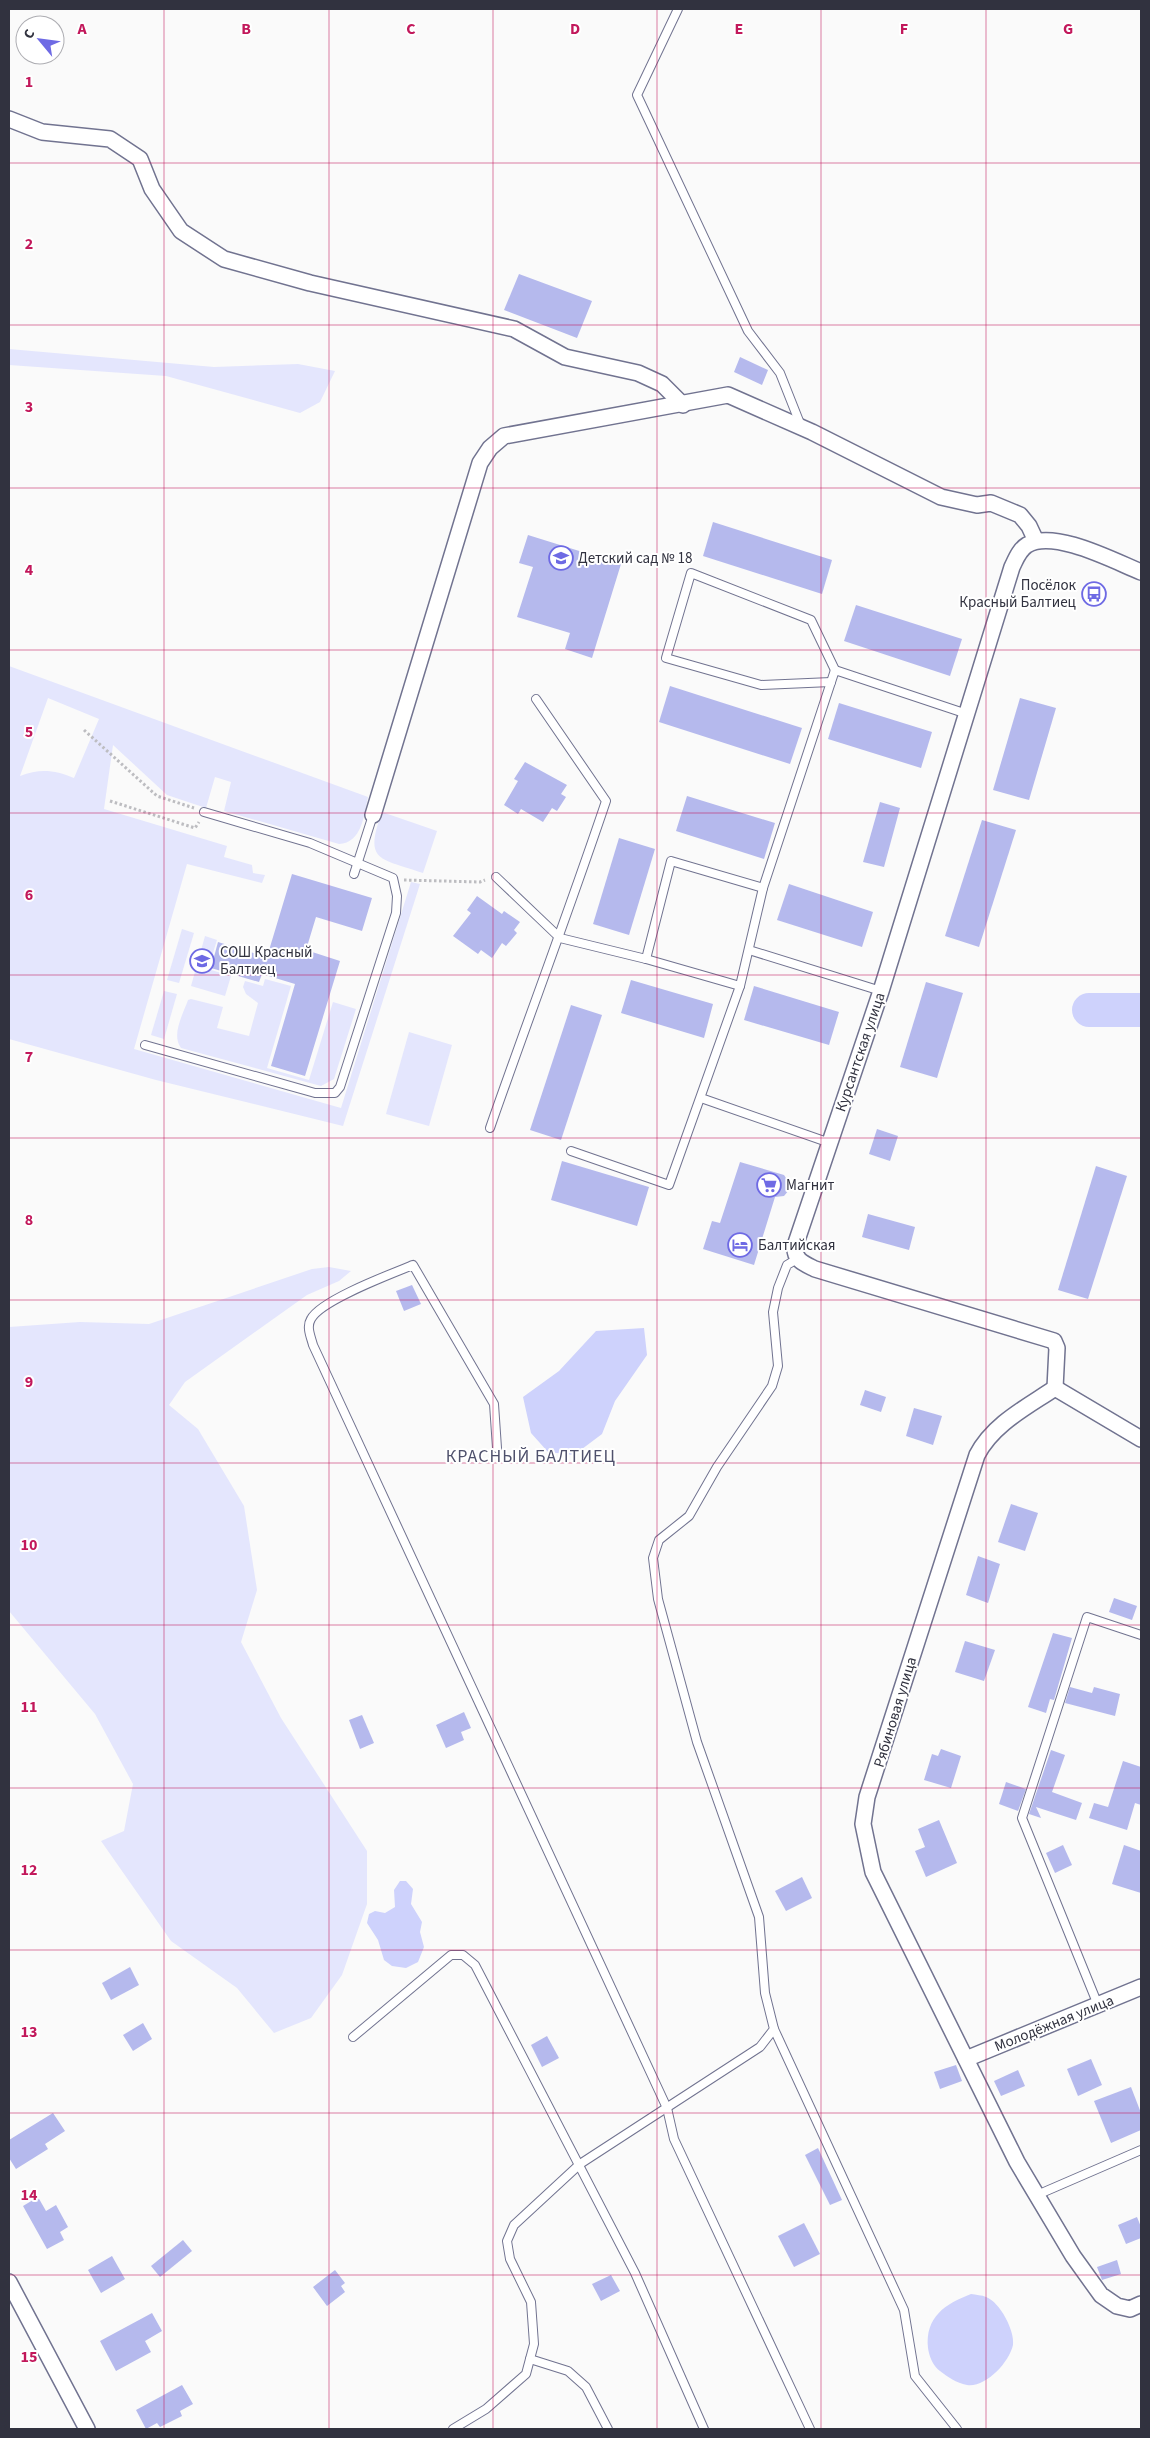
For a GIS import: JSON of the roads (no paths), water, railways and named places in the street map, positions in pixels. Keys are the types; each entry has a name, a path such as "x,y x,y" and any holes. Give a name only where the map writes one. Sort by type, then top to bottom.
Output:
{"street":[{"path":"9,119 42,132 110,139 140,159 152,189 181,231 224,259 310,284 514,329 565,357 638,372 662,384 683,405"},
{"path":"373,815 480,464 490,448 504,436 683,405 728,395 802,428 941,497 977,505 991,503 1020,515 1030,526 1031,543 1047,539 1076,546 1141,572"},
{"name":"Курсантская улица","path":"797,1259 794,1254 794,1246 881,991 1012,567 1018,554 1031,543"},
{"path":"797,1259 815,1269 1054,1341 1057,1348 1055,1388 1141,1439"},
{"name":"Рябиновая улица","path":"1055,1388 995,1429 984,1440 976,1455 864,1813 863,1824 873,1872 1018,2162 1073,2256 1101,2295 1117,2306 1136,2306"},
{"name":"Молодёжная улица","path":"966,2059 1141,1987"},
{"path":"9,2282 88,2429"}],"lane":[{"path":"678,9 637,95 748,331 780,373 802,428"},
{"path":"571,1151 669,1185 740,986 763,888 835,670 811,620 692,573 666,658 761,685 831,682"},
{"path":"835,670 967,714"},
{"path":"490,1128 538,990 560,938 606,801 536,699"},
{"path":"145,1045 315,1093 335,1093 340,1087 396,914 397,896 393,878 310,843 204,812"},
{"path":"354,874 373,815"},
{"path":"646,959 671,861 763,888"},
{"path":"496,877 560,938 646,959 740,986"},
{"path":"749,950 881,991"},
{"path":"700,1098 830,1143"},
{"path":"797,1259 787,1265 778,1288 773,1312 778,1366 772,1386 718,1467 689,1516 659,1540 653,1558 658,1599 696,1742 759,1917 765,1993 774,2029 904,2310 915,2376 957,2429"},
{"path":"497,1448 494,1404 413,1264 326,1304 311,1319 309,1330 313,1345 667,2108 674,2139 810,2429"},
{"path":"1098,2005 1022,1818 1086,1617 1141,1635"},
{"path":"353,2037 451,1955 463,1955 475,1965 636,2273 704,2429"},
{"path":"453,2429 486,2409 526,2374 534,2344 531,2302 510,2259 507,2241 514,2225 580,2164 760,2047 774,2029"},
{"path":"1037,2195 1141,2150"},
{"path":"530,2359 568,2371 586,2387 608,2429"}],"water":[{"path":"644,1328 647,1355 615,1401 602,1434 574,1455 548,1452 531,1433 523,1397 559,1371 596,1331"},
{"path":"400,1881 406,1881 413,1889 411,1904 422,1922 420,1932 424,1947 418,1962 406,1968 392,1966 384,1960 378,1940 367,1923 369,1914 375,1911 385,1913 395,1907 394,1890"},
{"path":"971,2294 986,2297 1001,2311 1012,2332 1013,2345 1007,2359 995,2373 981,2383 967,2385 952,2380 935,2366 929,2354 928,2337 933,2320 945,2307"}],"waterway":[{"path":"1089,1010 1141,1010"}],"place":[{"name":"Детский сад № 18","path":"561,558"},
{"name":"Посёлок Красный Балтиец","path":"1094,594"},
{"name":"СОШ Красный Балтиец","path":"202,961"},
{"name":"Магнит","path":"769,1185"},
{"name":"Балтийская","path":"740,1245"}],"district":[{"name":"КРАСНЫЙ БАЛТИЕЦ","path":"531,1456"}]}
